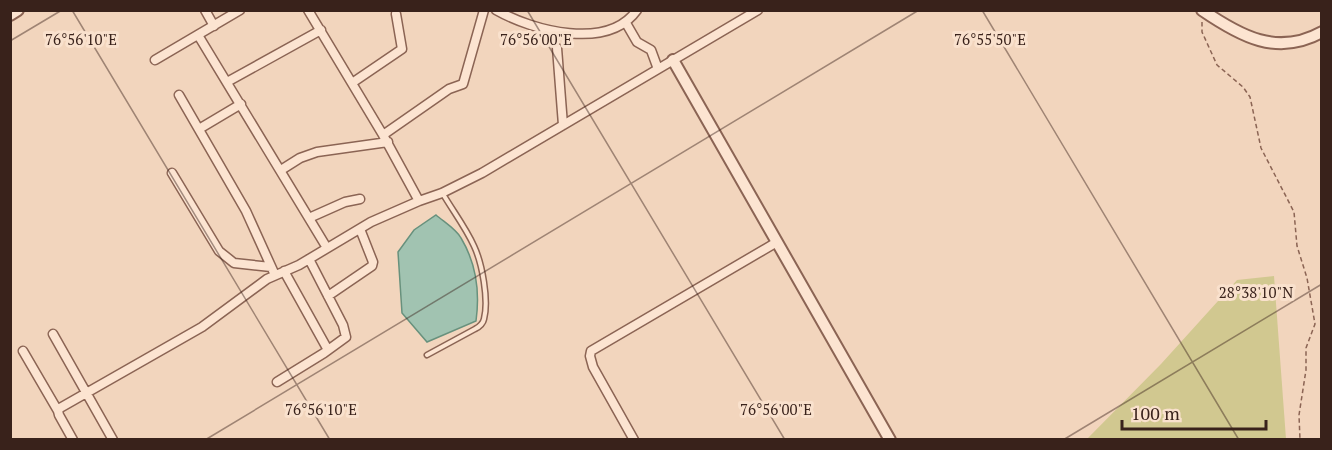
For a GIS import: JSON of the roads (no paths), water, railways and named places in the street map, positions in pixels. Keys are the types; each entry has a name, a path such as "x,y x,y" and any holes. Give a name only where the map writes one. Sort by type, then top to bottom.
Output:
{"street":[{"path":"10,15 18,10"},
{"path":"205,10 214,26"},
{"path":"155,60 240,10"},
{"path":"308,10 419,201"},
{"path":"280,170 300,158 317,152 385,139 449,90 463,84 484,10"},
{"path":"496,10 506,16 546,30 568,33 607,31 626,23 637,10"},
{"path":"172,172 219,251 234,262 273,271 284,271 389,213 442,193 482,172 758,10"},
{"path":"1203,11 1229,29 1265,42 1293,44 1322,32"},
{"path":"352,83 402,49 396,14"},
{"path":"626,23 637,42 651,50 658,69"},
{"path":"227,81 321,30"},
{"path":"198,35 327,248"},
{"path":"557,48 563,125"},
{"path":"673,60 890,440"},
{"path":"179,95 246,211 273,271"},
{"path":"199,129 241,104"},
{"path":"309,218 345,202 360,199"},
{"path":"328,296 372,266 373,262 360,229"},
{"path":"634,440 593,367 591,351 777,242"},
{"path":"277,382 345,337 346,332 309,259"},
{"path":"58,411 202,327 273,271"},
{"path":"284,271 328,350"},
{"path":"52,334 113,440"},
{"path":"23,351 73,440"}],"lane":[{"path":"427,355 475,329 484,320 485,300 482,273 475,247 442,193"}]}
